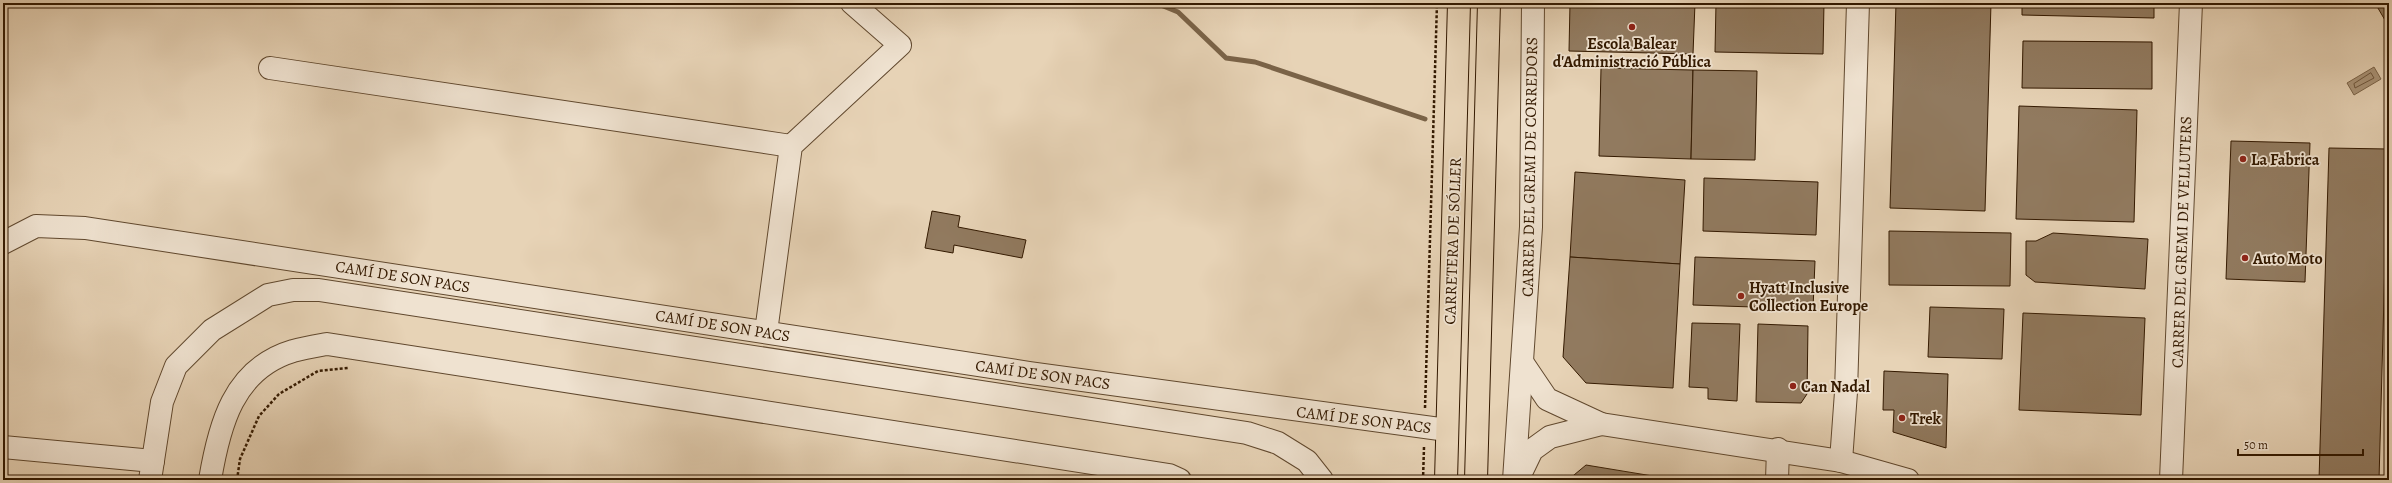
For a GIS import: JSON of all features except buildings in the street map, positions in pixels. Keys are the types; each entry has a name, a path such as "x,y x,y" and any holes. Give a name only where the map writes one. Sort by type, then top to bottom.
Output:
{"main road":[{"name":"CARRETERA DE SÓLLER","path":"1446,480 1459,3"},
{"name":"CARRETERA DE SÓLLER","path":"1476,480 1489,3"}],"street":[{"path":"766,332 791,146 900,45 852,3"},
{"name":"CARRER DEL GREMI DE CORREDORS","path":"1514,480 1531,227 1533,3"},
{"path":"1842,460 1846,392 1858,3"},
{"name":"CARRER DEL GREMI DE VELLUTERS","path":"2171,480 2191,3"},
{"path":"270,68 791,146"},
{"name":"CAMÍ DE SON PACS","path":"3,244 36,226 85,228 1174,394 1447,430"},
{"path":"3,447 151,470 162,402 176,366 212,330 268,296 293,290 319,290 1247,433 1278,443 1308,460 1322,480"},
{"path":"210,480 216,439 229,405 247,380 268,363 292,351 327,344 1169,475 1180,480"},
{"path":"1522,362 1547,399 1601,424 1778,449 1842,460 1908,480"},
{"path":"1518,480 1532,450 1550,437 1601,424"},
{"path":"1777,480 1778,449"}],"path":[{"path":"1423,480 1437,3"},
{"path":"237,480 240,459 259,416 279,394 318,372 352,368"}],"water":[{"path":"2374,67 2381,79 2354,95 2347,83"}],"waterway":[{"path":"1156,3 1178,12 1226,58 1255,62 1425,119"}],"place":[{"name":"Escola Balear d'Administració Pública","path":"1632,27"},
{"name":"La Fabrica","path":"2243,159"},
{"name":"Auto Moto","path":"2245,258"},
{"name":"Hyatt Inclusive Collection Europe","path":"1741,296"},
{"name":"Can Nadal","path":"1793,386"},
{"name":"Trek","path":"1902,418"}]}
